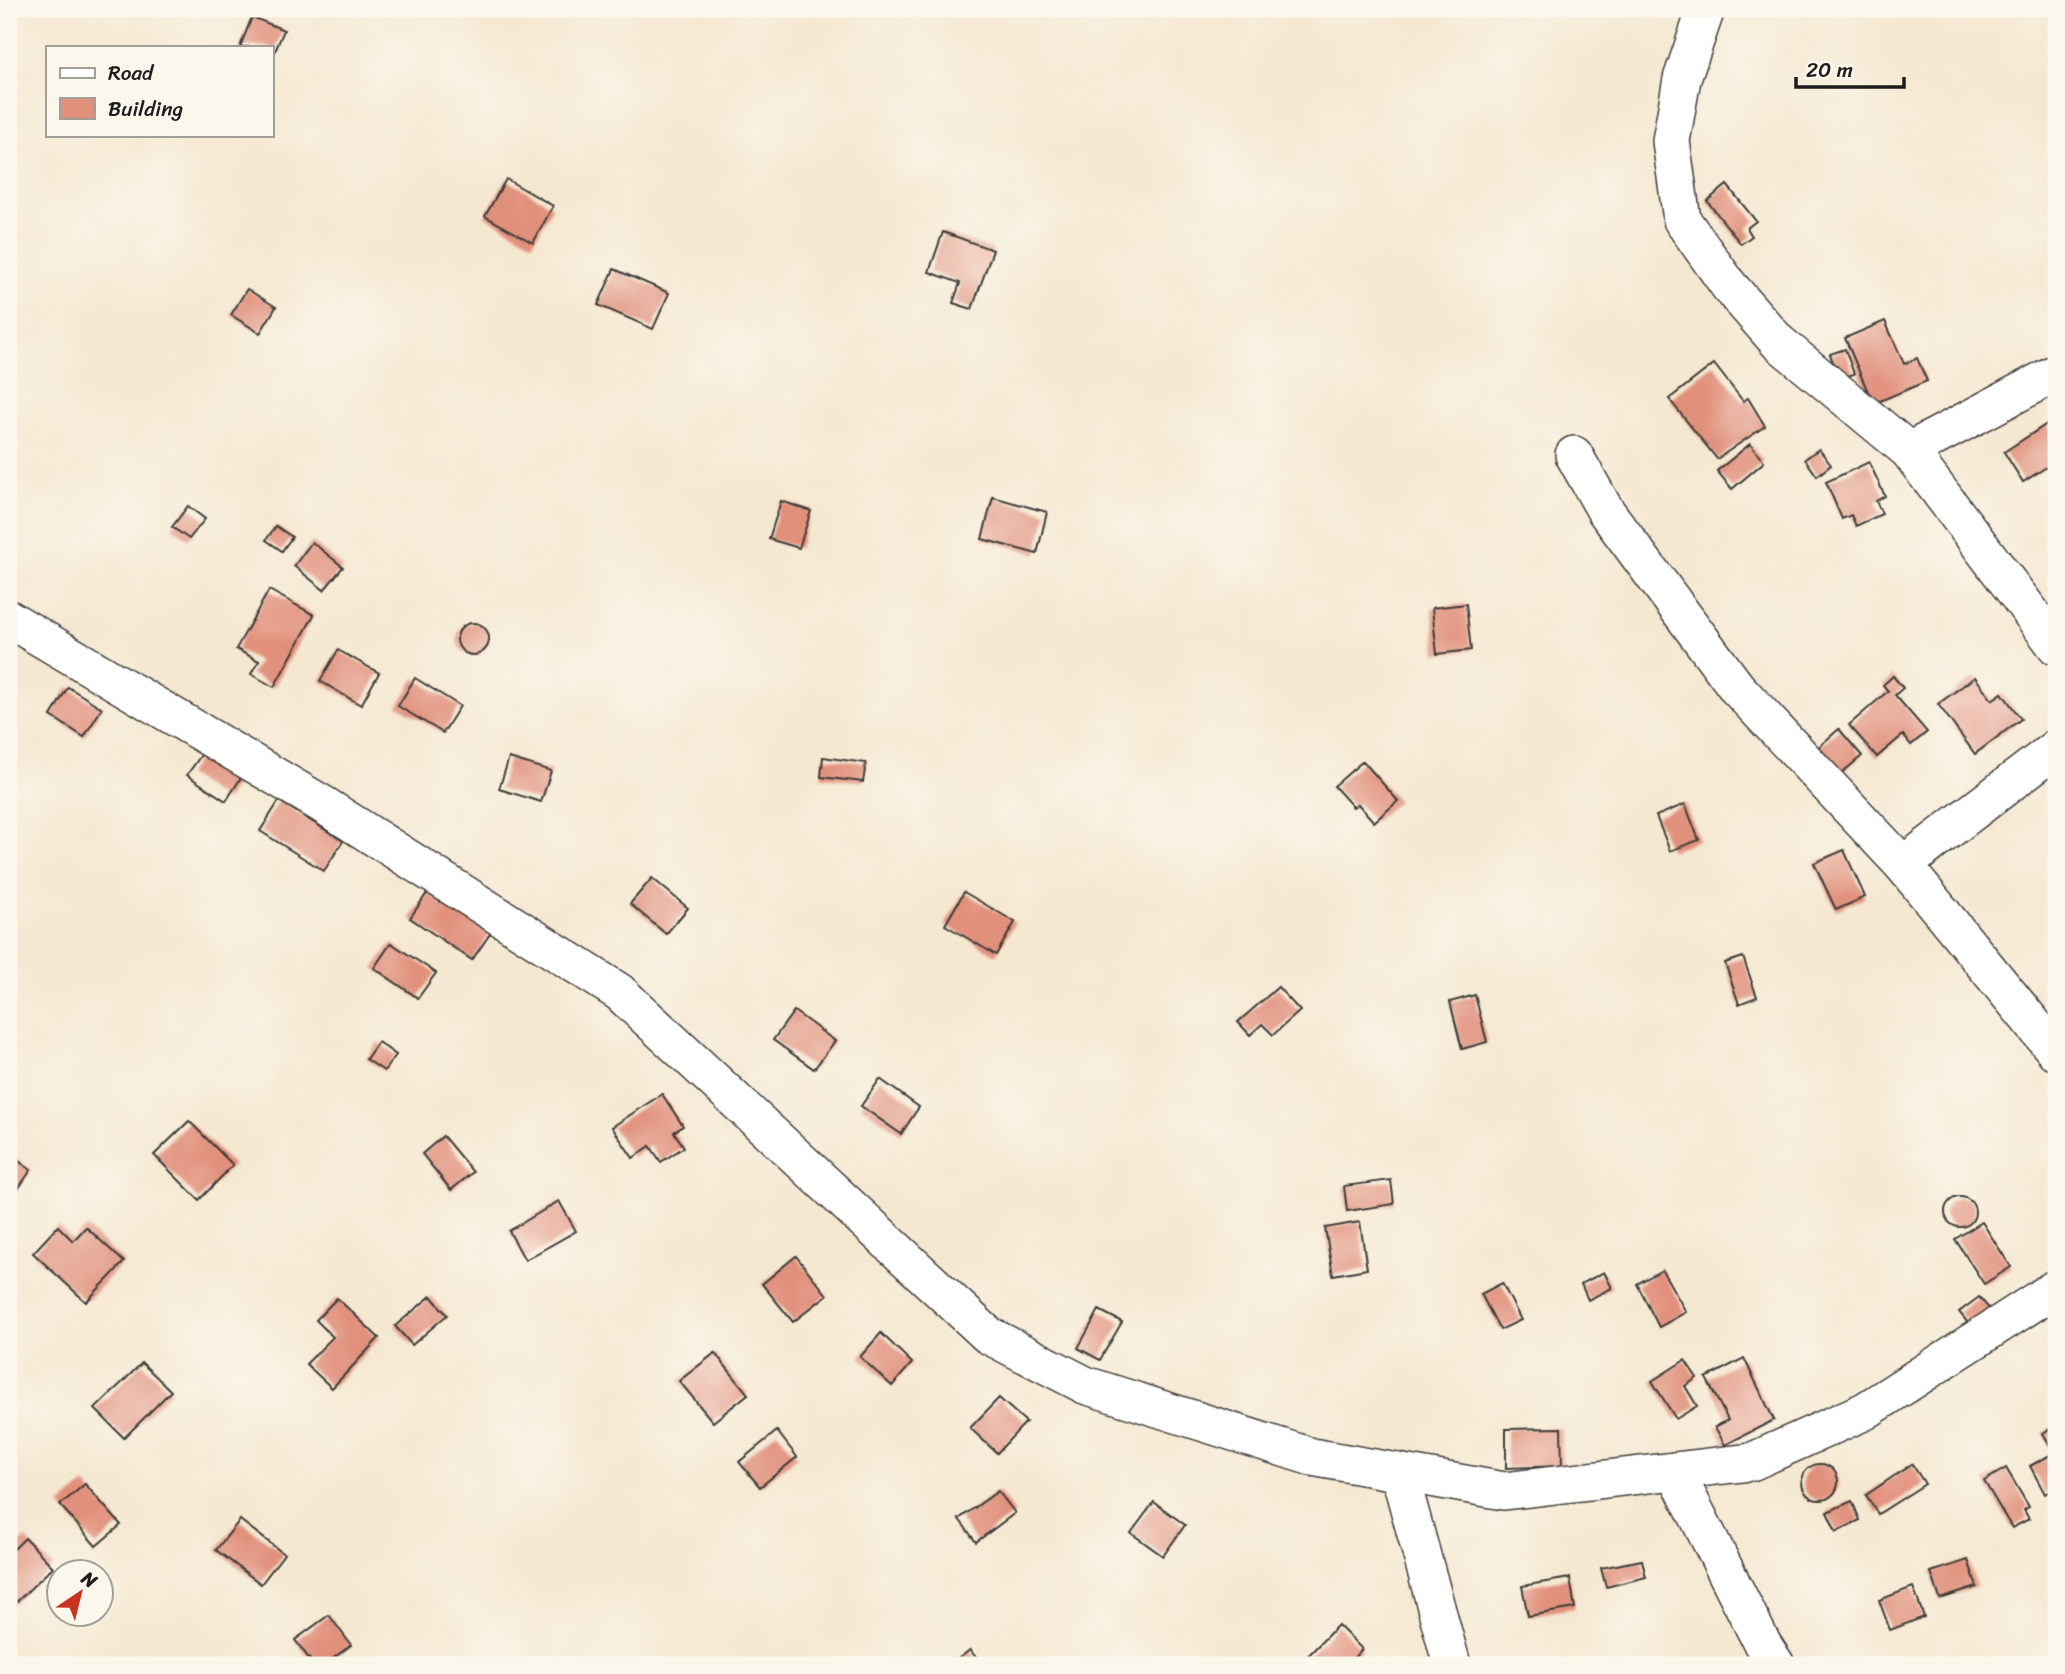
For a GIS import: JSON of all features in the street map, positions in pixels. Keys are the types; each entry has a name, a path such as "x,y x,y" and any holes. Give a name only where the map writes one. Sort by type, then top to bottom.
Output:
{"street":[{"path":"1706,9 1682,79 1671,141 1682,220 1729,286 1779,342 1909,451 2056,646"},
{"path":"1909,451 2056,373"},
{"path":"1574,455 1605,510 1737,688 1903,865 2056,1052"},
{"path":"9,619 322,804 619,992 988,1335 1085,1385 1312,1457 1504,1491 1751,1462 1865,1411 2056,1288"},
{"path":"1903,865 2056,748"},
{"path":"1675,1471 1763,1646 1776,1665"},
{"path":"1399,1472 1452,1665"}],"building":[{"path":"252,17 284,30 273,56 273,46 240,46"},
{"path":"506,179 553,206 533,243 485,216"},
{"path":"1727,185 1756,221 1747,228 1752,236 1741,244 1707,201"},
{"path":"943,232 993,250 972,309 953,303 960,283 929,272"},
{"path":"614,269 669,293 653,329 598,305"},
{"path":"247,289 276,307 260,333 231,315"},
{"path":"1885,321 1904,364 1917,358 1927,381 1873,404 1845,338"},
{"path":"1845,349 1854,374 1839,379 1830,354"},
{"path":"1714,364 1743,401 1748,398 1765,426 1717,459 1669,399"},
{"path":"2047,424 2056,439 2056,461 2023,482 2004,452"},
{"path":"1750,444 1764,462 1732,489 1717,471"},
{"path":"1819,449 1831,465 1817,476 1805,459"},
{"path":"1869,462 1885,496 1876,501 1882,514 1856,526 1851,515 1842,519 1826,482"},
{"path":"993,497 1047,512 1037,554 982,539"},
{"path":"781,501 811,511 799,548 769,539"},
{"path":"188,506 205,519 189,539 172,527"},
{"path":"276,526 292,537 282,551 266,540"},
{"path":"312,542 343,567 324,590 294,566"},
{"path":"269,590 314,615 274,687 251,674 259,661 236,649"},
{"path":"1466,604 1471,650 1437,654 1432,608"},
{"path":"473,623 485,627 489,639 485,651 473,655 461,651 457,639 461,627"},
{"path":"338,650 379,673 361,705 320,681"},
{"path":"1893,676 1903,688 1895,695 1927,732 1911,745 1903,735 1877,757 1849,725 1888,691 1883,685"},
{"path":"1975,677 1992,700 2002,693 2021,719 1975,754 1938,704"},
{"path":"415,678 460,706 443,733 398,706"},
{"path":"68,687 102,708 84,737 51,716"},
{"path":"1839,729 1862,756 1838,776 1815,750"},
{"path":"206,748 244,773 226,801 187,775"},
{"path":"823,757 866,763 863,782 821,777"},
{"path":"509,758 551,771 541,802 499,789"},
{"path":"1363,761 1398,801 1374,822 1358,804 1353,807 1334,786"},
{"path":"279,801 343,841 324,871 260,831"},
{"path":"1685,804 1699,840 1670,851 1656,816"},
{"path":"1844,850 1865,897 1836,910 1814,863"},
{"path":"652,878 688,908 666,934 630,904"},
{"path":"434,883 496,925 472,960 410,918"},
{"path":"964,892 1015,922 996,955 945,925"},
{"path":"391,943 436,973 418,998 374,968"},
{"path":"1743,957 1757,997 1739,1004 1725,963"},
{"path":"1278,987 1300,1011 1273,1035 1262,1024 1250,1035 1238,1022"},
{"path":"1475,995 1487,1042 1462,1049 1450,1002"},
{"path":"794,1011 835,1041 814,1069 773,1040"},
{"path":"378,1042 396,1055 384,1071 366,1059"},
{"path":"880,1079 919,1107 901,1134 861,1106"},
{"path":"662,1094 683,1126 674,1132 684,1147 661,1162 650,1146 633,1158 612,1127"},
{"path":"189,1121 233,1165 199,1200 154,1155"},
{"path":"443,1136 473,1172 451,1190 422,1154"},
{"path":"9,1154 31,1170 9,1202"},
{"path":"1391,1180 1394,1204 1347,1211 1344,1186"},
{"path":"1960,1197 1971,1201 1975,1212 1971,1223 1960,1227 1949,1223 1945,1212 1949,1201"},
{"path":"559,1201 576,1231 525,1260 509,1231"},
{"path":"1360,1222 1367,1269 1333,1275 1325,1228"},
{"path":"1982,1222 2011,1267 1984,1284 1955,1239"},
{"path":"58,1226 73,1241 86,1227 124,1262 86,1302 33,1253"},
{"path":"796,1256 827,1295 793,1322 762,1284"},
{"path":"1662,1270 1686,1312 1659,1327 1637,1284"},
{"path":"1604,1272 1612,1288 1588,1300 1581,1284"},
{"path":"1502,1283 1521,1320 1500,1330 1481,1294"},
{"path":"431,1296 447,1315 412,1345 395,1326"},
{"path":"1979,1297 1991,1311 1972,1328 1959,1312"},
{"path":"337,1298 379,1338 332,1388 306,1364 333,1337 316,1320"},
{"path":"1099,1310 1122,1322 1100,1360 1078,1348"},
{"path":"881,1333 912,1363 892,1386 860,1357"},
{"path":"715,1353 748,1394 713,1422 679,1381"},
{"path":"1744,1358 1774,1420 1725,1445 1715,1427 1728,1420 1706,1378"},
{"path":"1685,1360 1697,1378 1685,1386 1697,1406 1676,1419 1652,1381"},
{"path":"142,1363 171,1391 124,1438 95,1409"},
{"path":"999,1398 1026,1422 997,1453 970,1428"},
{"path":"2056,1425 2056,1488 2045,1494 2030,1466 2054,1453 2043,1433"},
{"path":"1561,1428 1562,1466 1506,1468 1506,1429"},
{"path":"777,1431 797,1457 760,1487 739,1462"},
{"path":"1820,1464 1833,1469 1838,1482 1833,1495 1820,1500 1807,1495 1802,1482 1807,1469"},
{"path":"1912,1464 1925,1484 1878,1514 1866,1495"},
{"path":"2006,1468 2029,1507 2024,1510 2029,1519 2012,1528 1984,1481"},
{"path":"85,1484 121,1525 96,1546 60,1505"},
{"path":"998,1491 1015,1513 976,1542 959,1519"},
{"path":"1852,1501 1860,1520 1836,1532 1827,1512"},
{"path":"1154,1502 1185,1525 1163,1556 1131,1533"},
{"path":"240,1520 284,1554 261,1584 216,1550"},
{"path":"25,1538 46,1560 46,1574 10,1608 9,1554"},
{"path":"1642,1560 1646,1577 1606,1587 1601,1568"},
{"path":"1968,1560 1977,1587 1940,1599 1931,1572"},
{"path":"1570,1578 1575,1608 1528,1616 1522,1586"},
{"path":"1913,1587 1924,1617 1890,1630 1879,1600"},
{"path":"329,1615 351,1645 324,1665 314,1665 295,1640"},
{"path":"1338,1625 1362,1649 1347,1665 1299,1665"},
{"path":"970,1650 982,1665 950,1665"}]}
